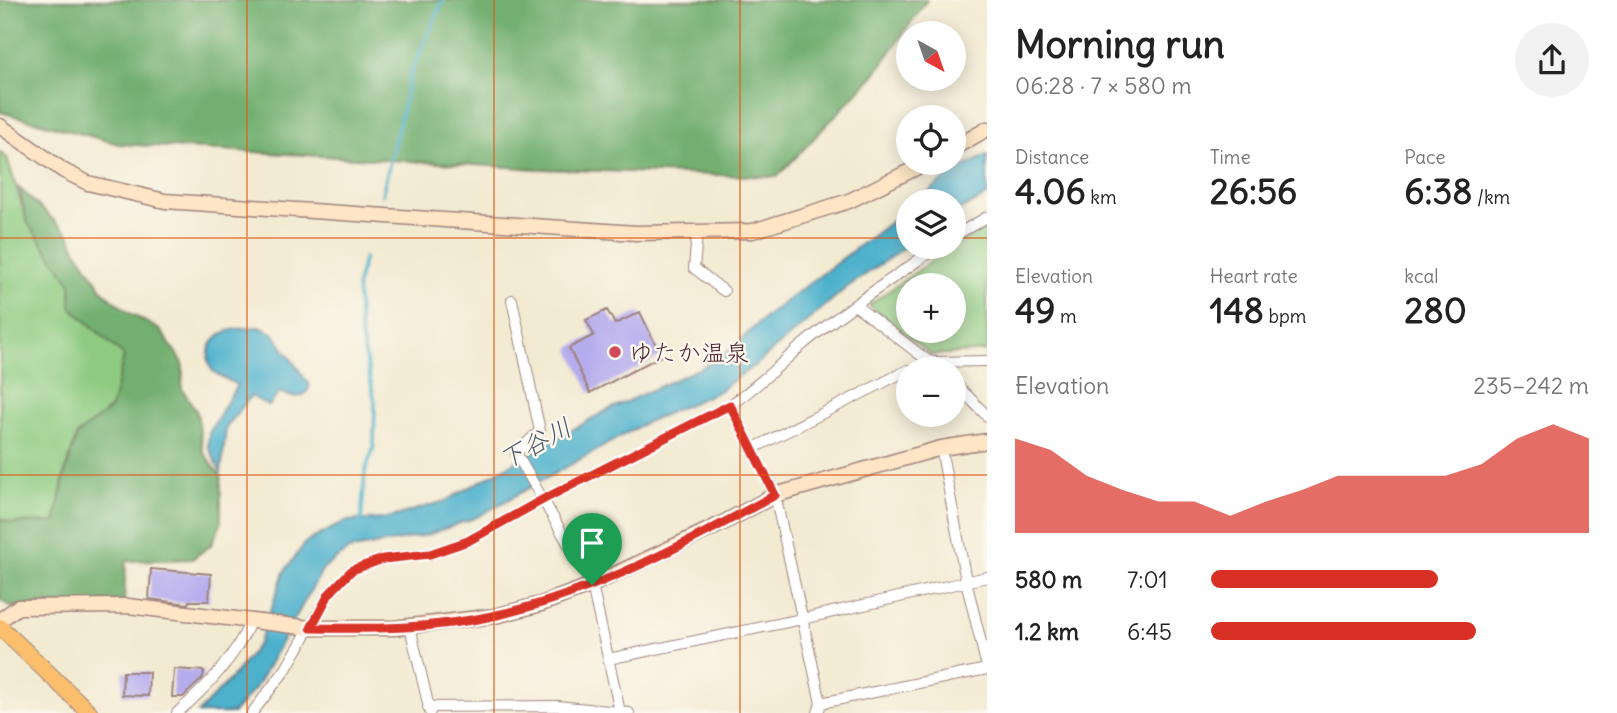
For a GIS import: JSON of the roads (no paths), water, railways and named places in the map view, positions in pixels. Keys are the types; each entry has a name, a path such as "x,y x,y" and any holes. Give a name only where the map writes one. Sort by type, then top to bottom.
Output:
{"main road":[{"path":"0,627 90,713"}],"street":[{"path":"0,126 64,171 88,183 165,201 636,233 753,231 849,201 902,175"},
{"path":"966,141 987,129"},
{"path":"966,229 987,217"},
{"path":"697,234 694,268 723,291"},
{"path":"252,713 286,669 329,594 352,570 383,559 430,554 468,541 544,499 730,405 757,387 801,346 920,259"},
{"path":"410,627 429,710 557,706 624,712 608,659 592,585 516,453 540,431 512,300"},
{"path":"855,305 925,357"},
{"path":"966,362 987,361"},
{"path":"752,449 896,376"},
{"path":"966,394 987,416"},
{"path":"730,405 775,495 819,708 987,668 966,581 941,448"},
{"path":"0,620 18,607 128,606 311,628 410,627 495,616 541,604 592,585 721,524 775,495 941,448 987,441"},
{"path":"608,659 987,577"},
{"path":"177,713 212,678 243,638 250,622"}],"water":[{"path":"987,155 987,196 966,207 966,189 932,189 950,175 966,175 966,166"},
{"path":"896,218 896,253 846,288 758,363 717,392 647,422 477,517 427,535 348,550 323,569 256,687 233,713 198,713 235,674 259,643 284,572 306,542 346,521 385,519 445,501 606,411 720,359 765,317"},
{"path":"259,327 273,333 310,386 304,394 297,397 280,392 269,406 251,396 226,428 221,473 208,446 209,433 237,385 213,371 209,364 209,351 212,343 222,334 236,329"}],"waterway":[{"path":"382,195 411,73 443,0"},
{"path":"361,522 365,472 374,447 375,402 360,331 357,285 364,258"}],"place":[{"name":"ゆたか温泉","path":"615,352"}],"water label":[{"name":"下谷川","path":"535,443"}]}
